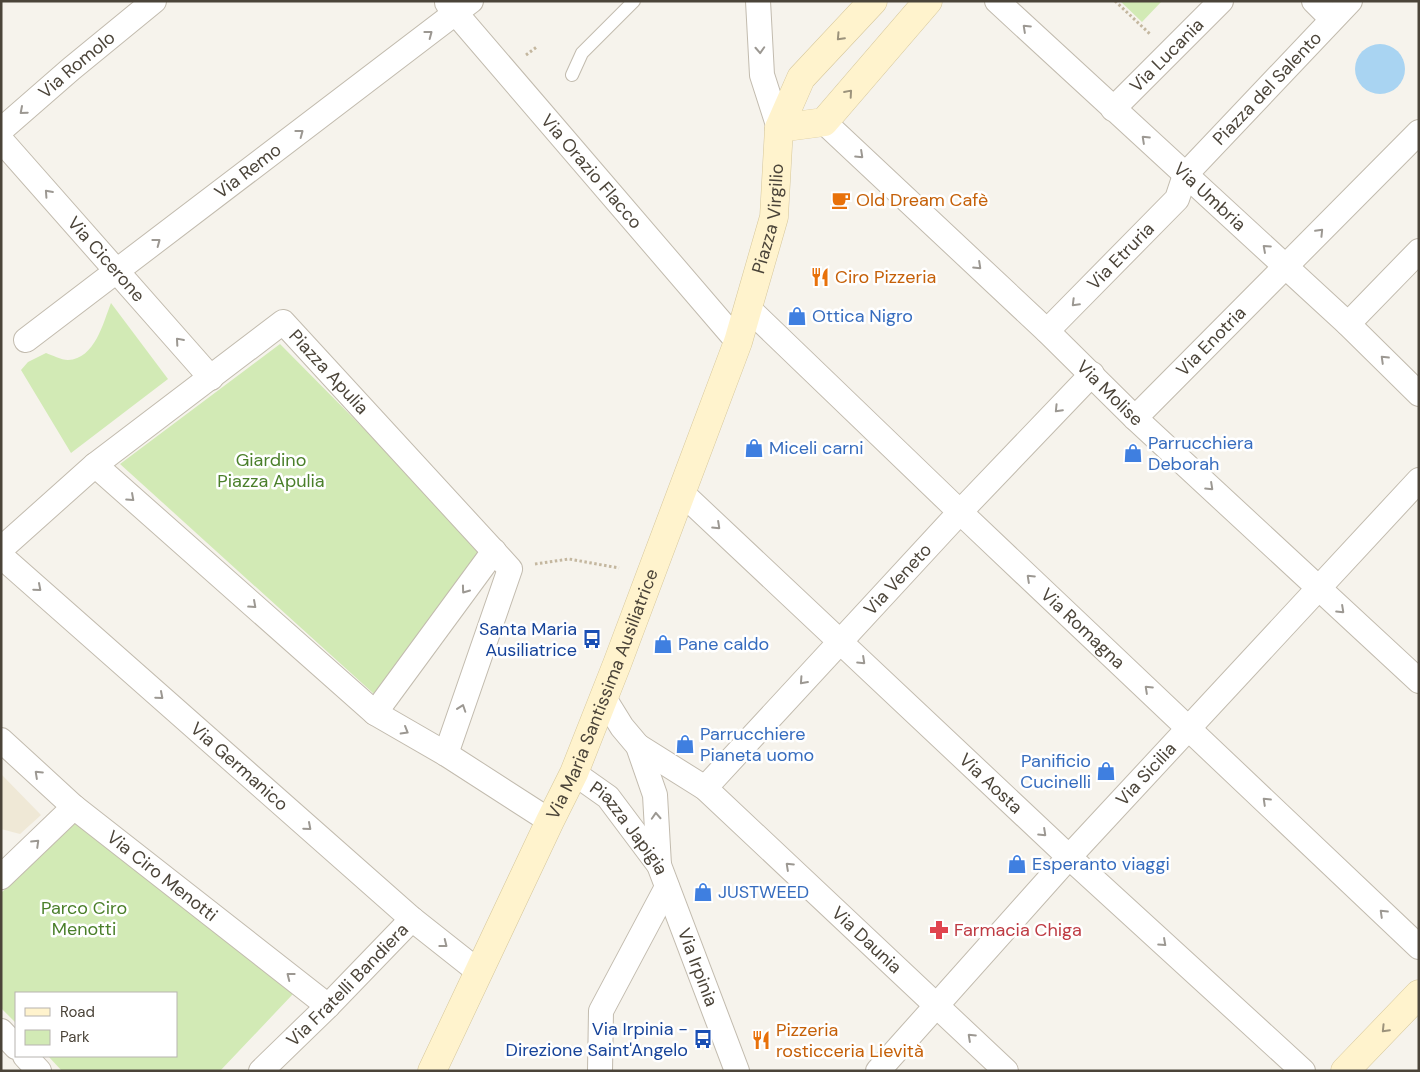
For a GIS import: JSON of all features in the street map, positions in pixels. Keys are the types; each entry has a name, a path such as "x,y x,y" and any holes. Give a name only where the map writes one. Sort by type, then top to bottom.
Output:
{"street":[{"name":"Via Romolo","path":"1,130 154,1"},
{"path":"758,1 762,75 779,128"},
{"path":"779,128 801,78 874,1"},
{"path":"779,128 824,122 928,1"},
{"name":"Via Umbria","path":"997,1 1348,324 1419,394"},
{"name":"Via Lucania","path":"1113,109 1220,1"},
{"path":"1314,1 1332,19"},
{"name":"Piazza del Salento","path":"1184,175 1350,1"},
{"name":"Via Remo","path":"26,340 118,271 457,5"},
{"name":"Via Orazio Flacco","path":"457,5 738,342"},
{"name":"Via Molise","path":"824,122 1047,331 1135,418 1419,681"},
{"name":"Piazza Virgilio","path":"749,309 774,217 779,128"},
{"path":"1286,267 1419,132"},
{"name":"Via Cicerone","path":"1,140 211,378"},
{"name":"Via Etruria","path":"1047,331 1177,199 1184,175"},
{"path":"1348,324 1419,251"},
{"name":"Via Enotria","path":"1135,418 1286,267"},
{"name":"Via Maria Santissima Ausiliatrice","path":"432,1071 574,773 682,493 749,309"},
{"name":"Via Romagna","path":"749,309 960,512 1419,947"},
{"name":"Piazza Apulia","path":"1,550 95,465 283,322 510,569"},
{"name":"Via Veneto","path":"705,788 840,640 1092,374"},
{"path":"95,465 375,713 446,754 550,821"},
{"name":"Via Sicilia","path":"878,1071 1069,857 1419,480"},
{"name":"Via Aosta","path":"682,493 1069,857 1303,1071"},
{"path":"375,713 494,551"},
{"name":"Via Germanico","path":"1,556 412,919 479,972"},
{"path":"446,754 510,569"},
{"name":"Piazza Japigia","path":"604,698 622,727 638,746 705,788"},
{"name":"Via Ciro Menotti","path":"1,740 74,807 328,1006"},
{"name":"Piazza Japigia","path":"638,746 655,795 659,865"},
{"name":"Piazza Japigia","path":"574,773 608,797 659,865"},
{"name":"Via Daunia","path":"705,788 1006,1071"},
{"path":"1,877 74,807"},
{"name":"Via Irpinia","path":"659,865 737,1071"},
{"path":"600,1071 601,1011 667,887"},
{"name":"Via Fratelli Bandiera","path":"261,1071 328,1006 412,919"},
{"path":"1345,1071 1419,994"},
{"path":"1,1031 15,1046"},
{"path":"26,1057 40,1071"}],"lane":[{"path":"572,75 582,53 634,1"}],"path":[{"path":"1116,1 1151,35"},
{"path":"526,56 538,46"},
{"path":"510,569 569,558 619,568"}],"shaded area":[{"path":"1,774 41,815 20,834 1,829"}],"green space":[{"path":"1120,1 1162,1 1142,22"},
{"path":"111,303 168,379 71,453 21,370 28,362 46,353 68,360 77,358 85,353 97,339"},
{"name":"Giardino Piazza Apulia","path":"280,344 485,551 374,694 120,464"},
{"name":"Parco Ciro Menotti","path":"81,818 293,994 220,1071 62,1071 49,1057 178,1057 178,992 15,992 15,1022 1,1008 1,893"}],"water":[{"path":"1375,44 1385,44 1398,51 1405,64 1405,74 1398,87 1385,94 1375,94 1366,90 1359,83 1355,74 1355,64 1359,55 1366,48"}],"place":[{"name":"Old Dream Cafè","path":"841,200"},
{"name":"Ciro Pizzeria","path":"820,277"},
{"name":"Ottica Nigro","path":"797,316"},
{"name":"Miceli carni","path":"754,448"},
{"name":"Parrucchiera Deborah","path":"1133,453"},
{"name":"Santa Maria Ausiliatrice","path":"592,639"},
{"name":"Pane caldo","path":"663,644"},
{"name":"Parrucchiere Pianeta uomo","path":"685,744"},
{"name":"Panificio Cucinelli","path":"1106,771"},
{"name":"Esperanto viaggi","path":"1017,864"},
{"name":"JUSTWEED","path":"703,892"},
{"name":"Farmacia Chiga","path":"939,930"},
{"name":"Via Irpinia - Direzione Saint'Angelo","path":"703,1039"},
{"name":"Pizzeria rosticceria Lievità","path":"761,1040"}]}
